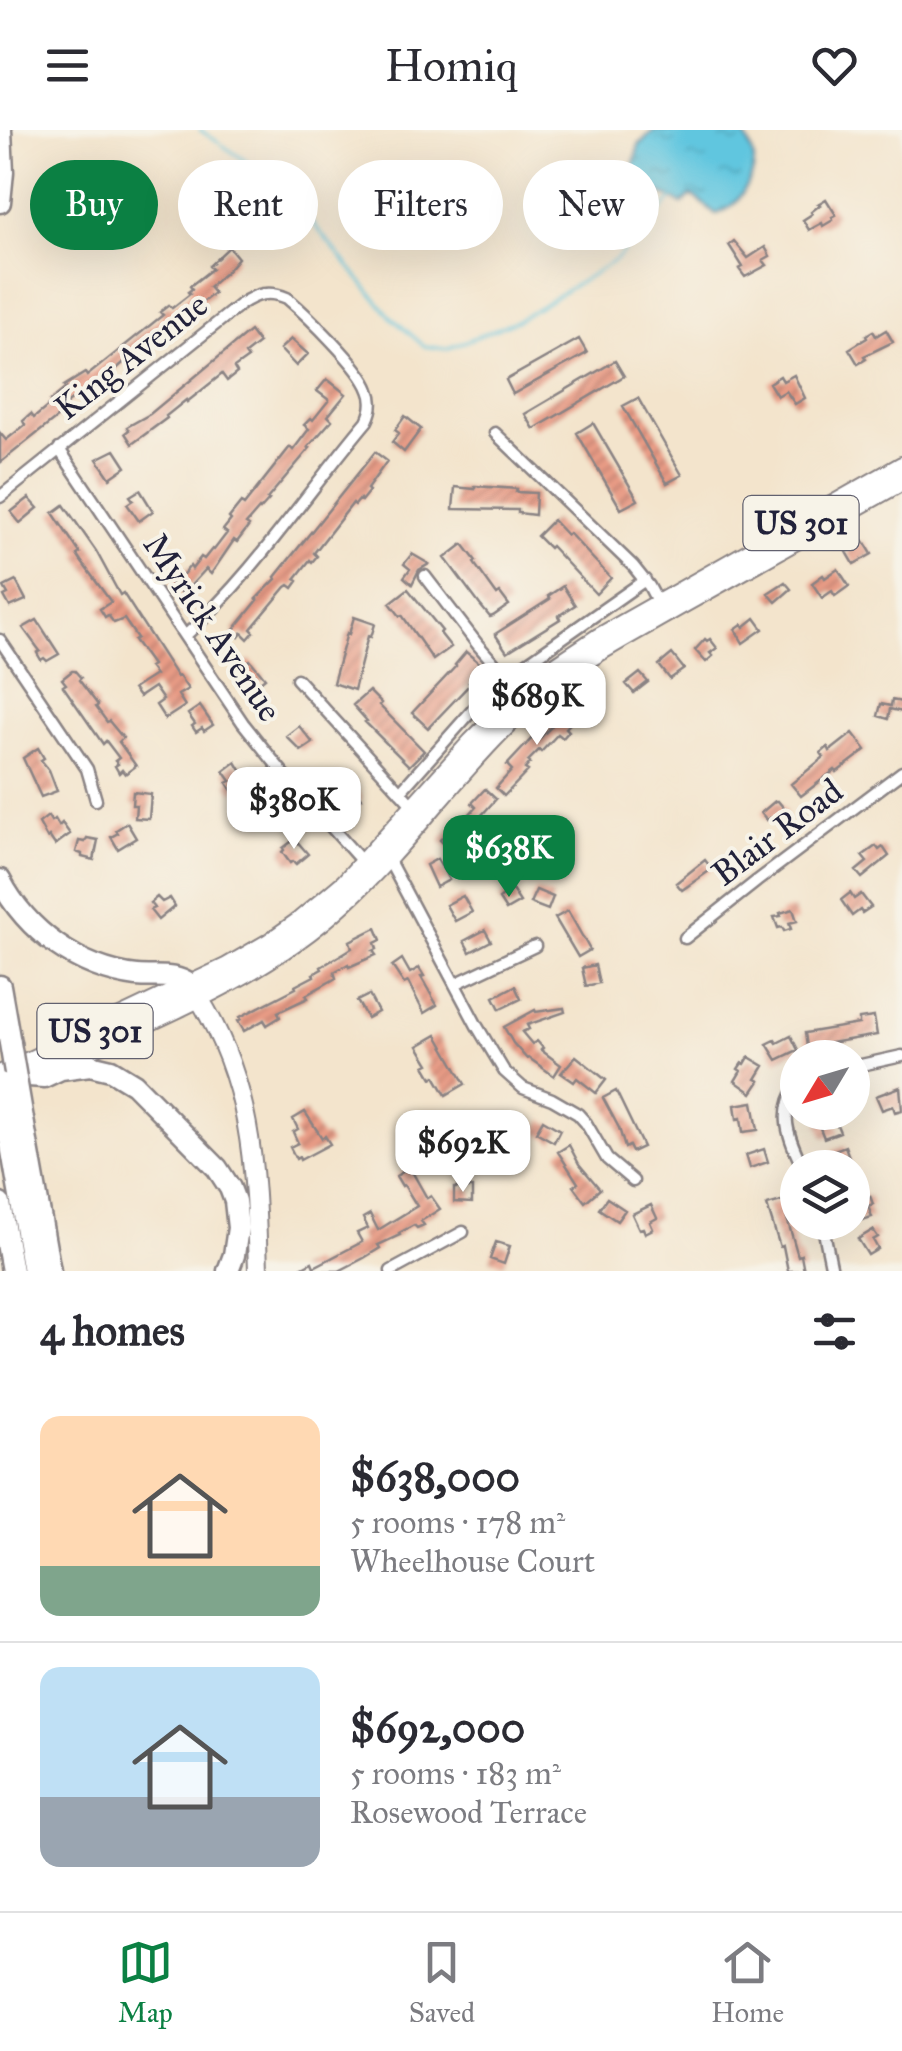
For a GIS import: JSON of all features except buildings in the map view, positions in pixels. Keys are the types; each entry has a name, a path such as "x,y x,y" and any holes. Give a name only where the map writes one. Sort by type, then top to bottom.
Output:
{"highway":[{"path":"0,202 2,130"},
{"path":"0,880 30,922 64,950 101,968 178,978 194,991"},
{"path":"0,986 10,1043 33,1271"},
{"path":"28,1076 44,1077 61,1069 90,1065 111,1070 134,1084 218,1168 230,1188 238,1228 228,1271"},
{"path":"0,1086 16,1127 51,1265"},
{"path":"0,1204 12,1271"}],"main road":[{"name":"US 301","path":"384,851 414,807 472,742 572,654 902,466"},
{"name":"US 301","path":"0,1086 28,1076 194,991 246,958 368,868 462,771 525,698 902,481"},
{"name":"US 301","path":"0,1074 194,991"},
{"path":"194,991 229,1060 248,1122 256,1192 258,1271"}],"street":[{"name":"King Avenue","path":"0,497 252,298 272,293 287,298 368,386 372,404 367,422 242,576 185,636"},
{"path":"495,433 623,555 645,580 658,603"},
{"name":"Myrick Avenue","path":"59,449 255,739 368,868"},
{"path":"426,576 478,645 525,698"},
{"path":"400,792 461,721 507,677 645,580"},
{"path":"0,640 88,769 96,800"},
{"path":"297,679 414,807"},
{"name":"Blair Road","path":"685,938 902,772"},
{"path":"384,851 504,1072 523,1088 578,1114 607,1159 633,1181"},
{"path":"455,984 535,946"},
{"path":"870,1063 902,1056"},
{"path":"391,1271 463,1232"},
{"path":"826,1240 832,1271"}],"water":[{"path":"654,130 741,130 754,162 751,178 730,207 716,214 694,196 682,204 659,192 659,160 635,160 639,145"}],"waterway":[{"path":"200,130 271,178 292,198 391,317 424,346 446,349 518,320 617,259 673,198"}]}
